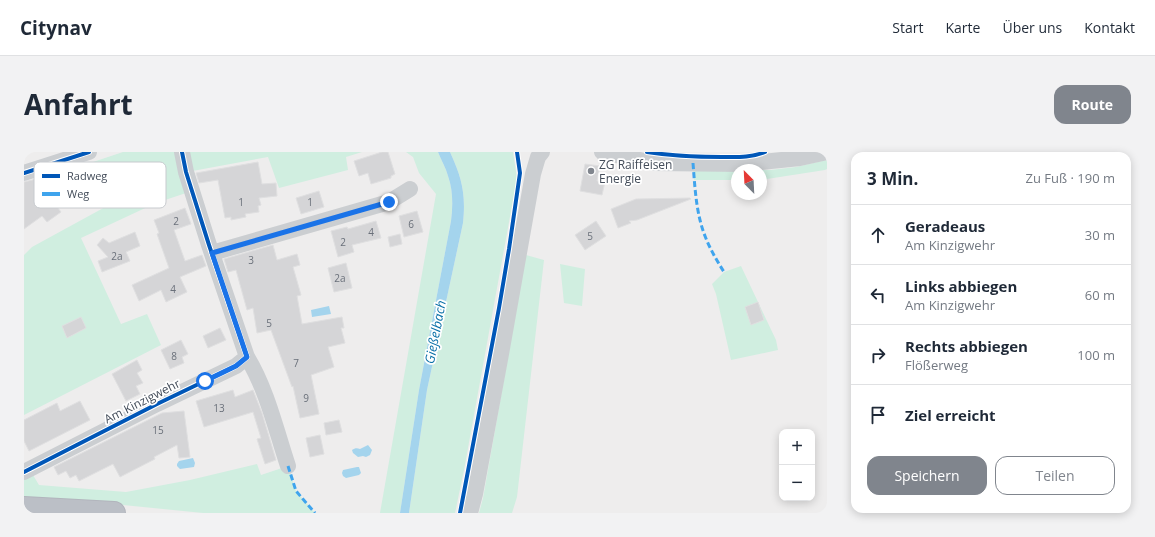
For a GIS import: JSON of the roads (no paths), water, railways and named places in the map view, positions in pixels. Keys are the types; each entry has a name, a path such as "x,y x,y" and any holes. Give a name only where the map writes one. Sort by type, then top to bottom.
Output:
{"highway":[{"path":"24,508 114,513"}],"street":[{"path":"58,162 89,152"},
{"path":"182,152 186,172 247,357 256,371 288,466"},
{"path":"470,513 475,494 533,174 538,157 542,152"},
{"path":"602,152 654,162 744,164 800,158 827,152"},
{"path":"24,173 34,170"},
{"path":"212,253 389,202 410,189"},
{"name":"Am Kinzigwehr","path":"24,472 157,404 236,366 247,357"}],"water":[{"name":"Gießelbach","path":"438,152 450,152 458,170 464,203 463,223 427,390 409,513 400,513 419,390 452,215 450,181"},
{"path":"329,306 331,314 312,317 311,310"},
{"path":"368,445 372,450 370,455 366,457 358,457 353,453 353,449 360,449"},
{"path":"193,458 195,463 194,467 180,469 177,466 179,461"},
{"path":"359,467 361,473 359,475 346,478 343,476 343,470"}],"place":[{"name":"ZG Raiffeisen Energie","path":"591,171"}]}
